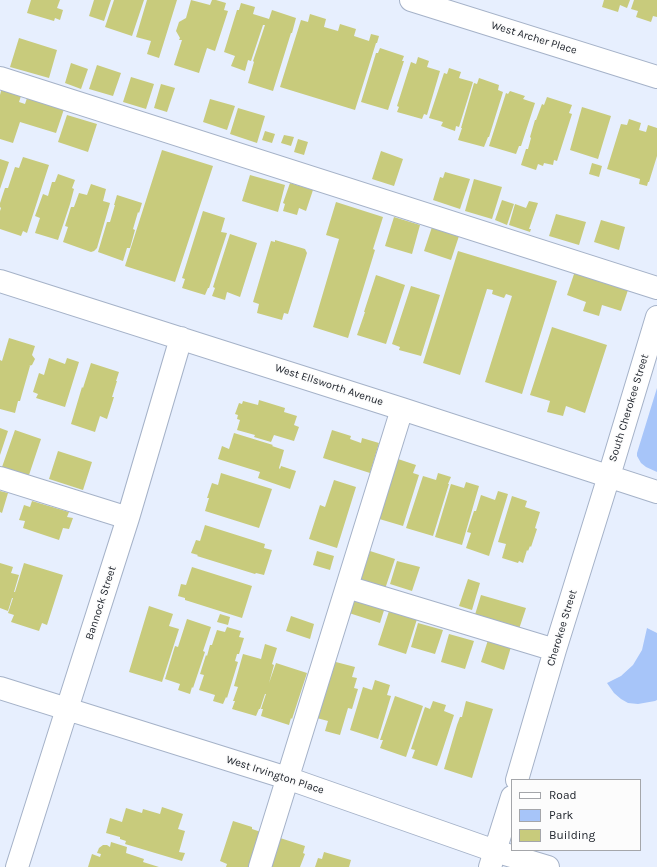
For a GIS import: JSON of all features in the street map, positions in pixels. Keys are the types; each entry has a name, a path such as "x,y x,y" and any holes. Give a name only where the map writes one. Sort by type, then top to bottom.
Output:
{"street":[{"name":"West Archer Place","path":"410,0 657,77"},
{"path":"0,78 657,288"},
{"name":"West Ellsworth Avenue","path":"0,281 402,408 657,492"},
{"name":"South Cherokee Street","path":"609,476 657,317"},
{"name":"Bannock Street","path":"17,867 128,518 181,338"},
{"path":"260,867 402,408"},
{"name":"Cherokee Street","path":"517,779 555,650 609,476"},
{"path":"0,478 128,518"},
{"path":"347,587 555,650"},
{"name":"West Irvington Place","path":"0,688 288,778 493,859 548,867"},
{"path":"493,859 511,800"}],"green space":[{"path":"657,388 657,472 641,463 637,453"},
{"path":"647,628 657,633 657,700 638,704 628,703 614,693 607,683 621,676 633,665 642,650"}],"building":[{"path":"31,0 60,0 57,8 63,10 60,20 55,18 54,21 27,13"},
{"path":"94,0 111,0 104,21 89,16"},
{"path":"114,0 144,0 132,36 105,27"},
{"path":"147,0 177,0 159,58 147,54 151,41 136,37"},
{"path":"191,0 210,5 212,0 216,0 226,3 224,10 228,11 215,51 207,48 199,73 174,65 182,40 179,40 180,38 176,31 179,22 186,18"},
{"path":"604,0 630,0 627,8 620,5 618,12 602,7"},
{"path":"634,0 657,0 657,17 653,16 651,22 636,17 638,11 631,9"},
{"path":"241,3 255,7 253,14 269,19 272,10 296,18 273,91 248,83 253,61 265,25 263,25 251,61 248,60 245,71 231,66 235,56 224,52 237,10 239,10"},
{"path":"310,14 326,19 324,27 338,31 340,24 356,29 354,36 369,41 371,34 379,36 355,110 280,87 301,20 308,22"},
{"path":"19,38 57,50 49,78 10,67"},
{"path":"380,48 404,56 402,61 404,61 388,110 361,102 376,53 378,53"},
{"path":"418,57 429,61 427,67 440,71 427,115 424,114 422,119 397,112 399,107 397,106 411,62 416,64"},
{"path":"71,63 88,69 81,89 65,83"},
{"path":"97,65 121,73 113,96 89,89"},
{"path":"449,68 461,72 459,78 473,82 459,127 456,126 455,131 441,126 443,122 429,118 444,73 447,74"},
{"path":"131,77 154,84 146,109 123,102"},
{"path":"479,78 499,85 498,90 503,92 489,137 484,147 458,140 474,83 477,84"},
{"path":"161,84 175,88 167,112 154,108"},
{"path":"2,87 22,93 19,102 25,104 27,98 64,109 56,133 20,122 13,143 0,139 0,95"},
{"path":"510,91 525,96 523,99 535,103 521,146 519,146 516,154 489,146 506,93 508,94"},
{"path":"547,97 572,105 569,113 572,114 557,161 554,160 553,165 544,163 543,166 538,164 536,170 521,165 526,149 528,149 535,120"},
{"path":"210,99 235,106 227,130 203,122"},
{"path":"582,107 611,116 598,159 570,150"},
{"path":"238,108 265,116 257,143 230,134"},
{"path":"67,115 97,124 88,152 58,142"},
{"path":"629,119 641,123 639,130 646,132 648,125 657,128 657,156 647,186 639,184 640,179 607,169 621,124 627,125"},
{"path":"265,131 275,134 272,143 262,140"},
{"path":"284,135 294,137 291,146 281,143"},
{"path":"298,139 308,142 304,155 294,152"},
{"path":"162,150 213,166 175,282 125,266"},
{"path":"381,151 403,159 394,186 372,179"},
{"path":"23,157 49,165 27,233 23,231 21,236 0,229 0,203 5,188 8,188 15,167 19,168"},
{"path":"0,159 9,162 0,189"},
{"path":"592,163 602,166 599,177 589,174"},
{"path":"445,172 470,179 460,209 433,200 440,177 443,178"},
{"path":"58,174 75,180 72,188 74,189 70,204 58,240 35,233 40,218 35,216 43,194 48,196 52,182 55,182"},
{"path":"250,175 285,185 278,212 242,201"},
{"path":"474,179 502,187 492,219 465,211"},
{"path":"290,183 313,190 306,211 299,208 297,215 283,211 285,204 283,203"},
{"path":"91,184 106,189 103,201 110,203 97,248 91,252 63,242 68,227 65,226 71,207 74,207 79,193 87,195"},
{"path":"117,195 142,203 133,229 135,230 130,248 127,248 123,261 98,252 107,222 110,222"},
{"path":"502,200 514,204 507,225 495,220"},
{"path":"529,201 538,203 529,229 531,229 530,232 509,225 515,204 526,208"},
{"path":"336,202 383,217 373,249 375,250 348,338 313,327 339,239 326,235"},
{"path":"203,211 225,218 221,232 227,233 209,288 205,295 182,288 185,279 182,278"},
{"path":"556,214 586,222 579,245 549,236"},
{"path":"394,217 420,225 412,254 385,246"},
{"path":"601,220 625,227 619,250 594,242"},
{"path":"432,227 459,236 451,260 424,251"},
{"path":"230,234 257,243 240,297 227,292 225,300 212,296 215,288 213,287"},
{"path":"275,240 305,249 307,253 288,314 284,313 282,320 257,313 259,304 253,302 271,241 275,242"},
{"path":"458,251 557,281 522,394 485,382 512,296 506,294 504,298 492,294 493,290 487,289 460,375 423,363"},
{"path":"576,268 629,287 621,311 602,305 599,316 583,311 586,302 567,295"},
{"path":"376,275 405,285 386,344 357,335"},
{"path":"411,286 440,295 421,356 399,350 400,347 392,344"},
{"path":"552,327 607,345 585,413 566,406 563,416 547,412 550,401 530,395"},
{"path":"9,338 35,346 32,355 35,359 32,365 29,366 20,401 18,401 15,413 0,409 0,360 2,361"},
{"path":"49,358 65,364 67,358 79,362 65,407 36,398 38,394 33,392 39,373 44,375"},
{"path":"91,363 119,372 112,397 114,397 107,419 100,416 95,432 71,424"},
{"path":"259,400 285,408 284,412 297,416 294,425 299,427 294,441 274,435 271,442 254,437 255,435 237,430 240,420 237,419 238,415 235,414 239,403 242,404 243,401 258,405"},
{"path":"0,428 8,431 0,455"},
{"path":"15,430 41,439 29,475 2,467"},
{"path":"332,430 351,436 350,439 361,443 362,438 379,443 370,473 323,458"},
{"path":"234,433 284,450 279,468 280,469 281,466 296,471 290,489 258,478 260,472 218,459 222,446 229,449"},
{"path":"58,451 92,462 83,490 49,479"},
{"path":"395,458 416,465 413,473 419,475 403,526 376,518"},
{"path":"221,473 272,489 259,528 205,511 209,498 207,498 212,483 218,485"},
{"path":"438,473 451,477 433,536 406,528 423,476 436,480"},
{"path":"334,480 356,487 337,548 309,539 320,505 325,507"},
{"path":"466,482 479,486 462,545 435,537 451,484 464,488"},
{"path":"0,491 8,493 2,513 0,512"},
{"path":"498,491 508,494 489,556 466,548 471,533 467,532 481,495 495,500"},
{"path":"512,496 527,501 525,507 540,512 535,528 537,529 531,547 530,546 528,551 527,550 523,563 502,558 506,544 498,542"},
{"path":"32,501 69,512 67,517 73,518 69,529 63,528 59,540 23,528 25,521 19,520 24,505 30,507"},
{"path":"205,525 265,544 264,548 272,550 264,575 255,574 191,553 196,540 200,541"},
{"path":"317,551 334,556 330,570 313,565"},
{"path":"370,551 395,559 385,589 360,582"},
{"path":"397,561 420,567 412,591 390,584"},
{"path":"0,563 13,567 11,573 19,575 14,592 24,563 63,575 47,625 42,623 39,631 11,622 14,615 8,613 13,598 8,611 0,608"},
{"path":"192,567 252,586 242,618 185,600 185,598 178,596 181,584 186,585"},
{"path":"468,579 480,583 472,610 459,606"},
{"path":"355,594 386,604 380,623 349,613"},
{"path":"481,595 526,608 518,632 474,618"},
{"path":"149,606 173,614 169,626 179,629 162,682 129,672"},
{"path":"390,608 418,616 406,654 378,645"},
{"path":"220,614 230,617 228,625 217,622"},
{"path":"291,616 314,624 310,639 286,631"},
{"path":"187,619 211,627 203,651 205,652 190,694 178,690 180,684 165,679 175,646 178,647"},
{"path":"418,623 443,630 435,654 411,647"},
{"path":"227,627 241,631 239,637 244,638 235,661 238,662 227,698 226,697 223,704 213,701 215,695 199,690 204,675 200,674 210,645 212,645 217,630 225,632"},
{"path":"449,634 474,641 465,669 441,662"},
{"path":"488,640 511,647 504,670 481,662"},
{"path":"265,644 277,648 272,664 274,665 269,683 276,663 307,673 289,725 261,716 263,709 261,709 266,694 256,716 232,709 238,687 234,686 243,654 261,659"},
{"path":"332,661 355,667 352,677 357,678 354,688 358,689 352,709 348,708 340,735 325,731 328,721 313,717"},
{"path":"375,680 390,685 387,695 391,696 378,739 350,730 363,687 372,690"},
{"path":"395,696 423,706 406,757 380,748 383,740 380,740"},
{"path":"433,701 446,705 444,711 454,715 437,766 412,758 415,750 411,749 425,707 430,709"},
{"path":"466,701 493,709 472,778 444,769"},
{"path":"162,807 183,814 178,829 185,831 179,852 185,853 182,861 125,844 126,841 120,839 120,837 106,833 110,818 122,822 126,808 142,813 143,809 160,814"},
{"path":"233,821 252,827 252,829 264,833 253,867 226,867 227,864 220,861"},
{"path":"277,837 305,846 303,853 305,854 300,867 267,867"},
{"path":"111,842 127,847 126,853 144,859 143,862 159,867 88,867 92,854 100,857 101,854 97,853 99,848 103,845 110,847"},
{"path":"324,852 351,860 349,867 315,867 318,858 322,859"}]}
